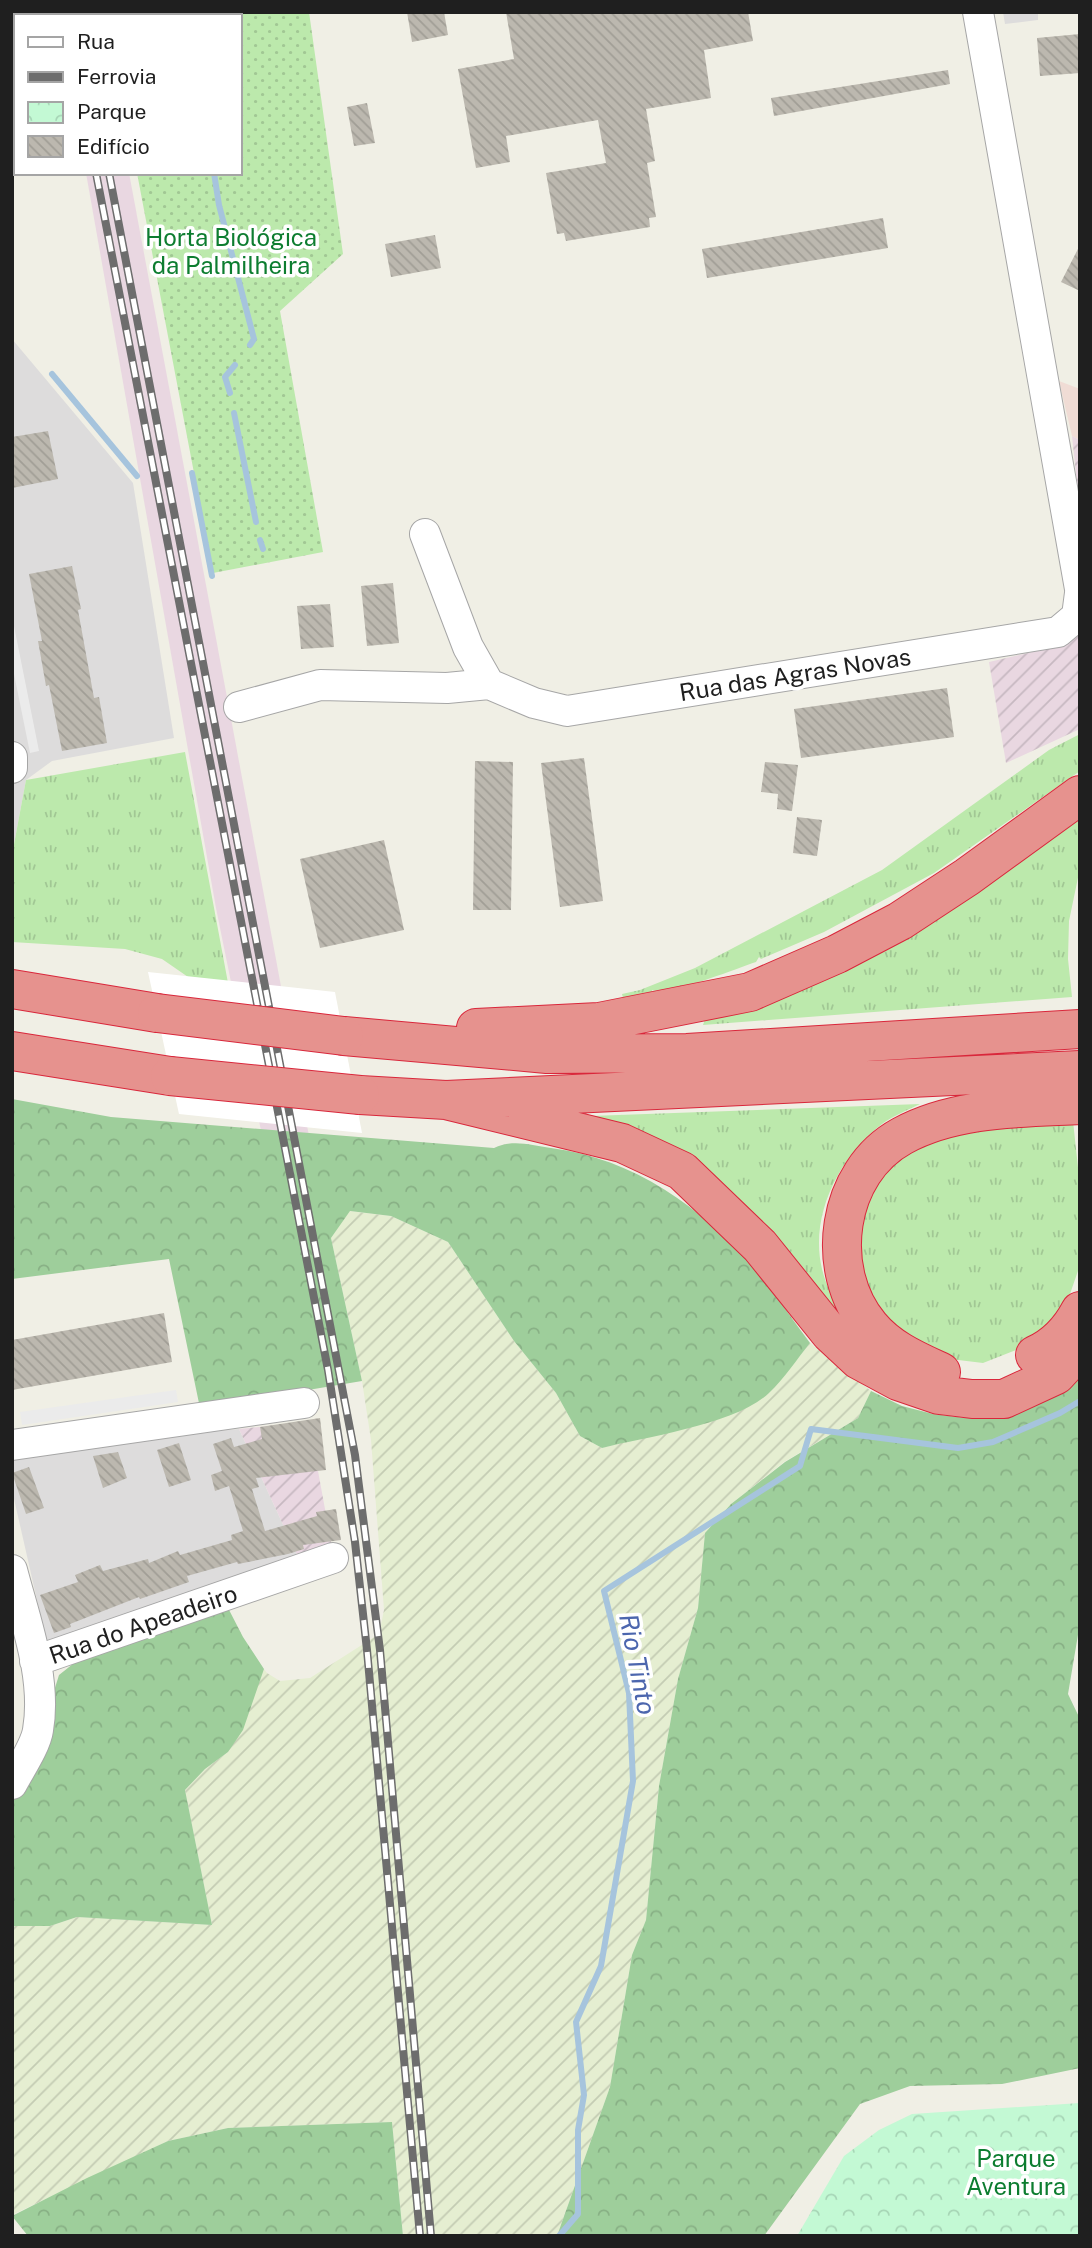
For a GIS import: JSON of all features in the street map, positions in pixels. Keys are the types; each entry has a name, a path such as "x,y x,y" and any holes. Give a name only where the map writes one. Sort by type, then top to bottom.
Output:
{"highway":[{"path":"409,1041 481,1027 599,1022 750,992 837,954 900,921 967,877 1080,794"},
{"path":"12,989 157,1013 344,1036 547,1054 687,1053 1062,1030"},
{"path":"12,1051 170,1076 360,1095 446,1100 1064,1088"},
{"path":"1064,1088 990,1111 937,1120 901,1136 873,1159 856,1184 841,1228 843,1271 855,1306 872,1328 901,1354 941,1372 970,1376 1000,1372 1049,1349 1073,1323 1080,1311"},
{"path":"446,1100 622,1143 682,1171 760,1246 830,1333 859,1360 898,1381 939,1395 1004,1399 1056,1376 1080,1349"}],"street":[{"name":"Rua das Agras Novas","path":"239,707 320,685 447,688 489,684 534,703 568,710 1058,632 1077,615 1080,591 978,12"},
{"path":"425,534 468,646 489,684"},
{"path":"12,757 12,768"},
{"path":"12,1445 304,1403"},
{"name":"Rua do Apeadeiro","path":"12,1784 38,1732 40,1702 35,1661 333,1558"},
{"path":"12,1570 35,1661"}],"shaded area":[{"path":"1003,12 1038,12 1038,20 1005,24"},
{"path":"86,175 129,175 352,1366 310,1373 216,908"},
{"path":"12,339 133,483 174,738 52,761 26,780 12,855"},
{"path":"1059,381 1080,389 1080,440 1072,436"},
{"path":"1072,436 1080,440 1080,512"},
{"path":"12,616 39,751 30,753 12,664"},
{"path":"1080,628 1080,729 1006,763 989,662 1054,647"},
{"path":"176,1390 178,1402 22,1425 20,1412"},
{"path":"309,1422 332,1547 297,1555 239,1429"},
{"path":"239,1429 297,1555 47,1644 12,1490 12,1456 141,1437"}],"green space":[{"path":"12,12 59,12 14,14 14,72"},
{"name":"Horta Biológica da Palmilheira","path":"309,12 343,254 280,311 323,552 213,573 137,175 242,175 242,14 123,14"},
{"path":"1080,734 1080,771 934,873 824,932 761,959 759,957 756,962 687,986 652,990 652,993 623,998 622,994 640,990 695,968 882,870 1049,750"},
{"path":"185,752 228,983 191,979 162,959 125,949 12,942 12,855 26,780"},
{"path":"1080,809 1080,868 1069,921 1068,959 1072,997 703,1025 705,1019"},
{"path":"12,1099 111,1117 494,1148 522,1144 582,1154 638,1175 689,1207 713,1226 756,1270 810,1343 775,1387 754,1404 736,1413 690,1428 602,1448 580,1436 556,1393 514,1341 448,1242 391,1216 350,1211 331,1238 362,1381 200,1408 169,1259 12,1279"},
{"path":"920,1104 886,1121 867,1137 841,1170 824,1208 819,1249 825,1280 841,1312 868,1353 591,1116"},
{"path":"1073,1121 1080,1186 1080,1265 1070,1294 1050,1326 1016,1350 983,1363 942,1358 901,1337 869,1306 856,1227 866,1190 893,1161 959,1128"},
{"path":"349,1211 391,1216 448,1242 514,1341 556,1393 580,1436 602,1448 651,1435 769,1393 810,1343 871,1391 858,1418 784,1462 731,1504 705,1533 698,1608 678,1679 659,1786 646,1920 632,1955 610,2087 557,2236 403,2236 392,2122 228,2128 168,2141 12,2215 12,1926 50,1926 77,1917 212,1925 185,1790 205,1769 228,1752 264,1669 280,1681 310,1678 379,1634 384,1610 371,1440 362,1381 331,1238"},
{"path":"1080,1375 1080,1623 1068,1694 1080,1719 1080,2068 1002,2084 910,2086 860,2104 764,2236 557,2236 610,2087 632,1955 646,1920 659,1786 678,1679 698,1608 705,1533 731,1504 785,1462 858,1418 871,1391 902,1406 933,1414 966,1418 999,1414"},
{"path":"227,1606 264,1669 243,1730 228,1752 205,1769 185,1790 212,1925 77,1917 50,1926 12,1926 12,1797 44,1723 59,1675 93,1648"},
{"name":"Parque Aventura","path":"1080,2103 1080,2236 797,2236 844,2156 879,2130 912,2114"},
{"path":"392,2122 403,2236 28,2236 12,2216 168,2141 228,2128"}],"pier":[{"path":"148,972 335,992 362,1133 179,1114"}],"building":[{"path":"407,12 444,12 448,35 412,42"},
{"path":"506,12 748,12 753,41 704,50 711,98 646,109 655,161 647,163 656,217 649,218 650,227 566,241 564,233 557,234 546,173 606,163 598,120 506,136 510,162 476,168 458,69 514,59"},
{"path":"1080,34 1080,73 1040,76 1037,38"},
{"path":"948,70 950,84 774,116 771,98"},
{"path":"367,103 375,143 354,146 347,107"},
{"path":"883,218 888,248 707,278 702,249"},
{"path":"435,235 441,268 391,277 385,244"},
{"path":"1080,245 1080,291 1061,282"},
{"path":"48,431 58,479 12,488 12,437"},
{"path":"72,566 94,698 99,697 107,743 62,751 49,685 46,686 38,641 42,641 29,574"},
{"path":"393,583 399,643 367,646 361,586"},
{"path":"330,604 334,647 301,649 297,606"},
{"path":"947,688 954,737 801,758 794,709"},
{"path":"584,758 603,901 560,907 541,763"},
{"path":"475,761 513,762 511,910 473,910"},
{"path":"765,762 798,765 792,811 777,809 778,794 761,792"},
{"path":"797,817 822,820 817,856 793,853"},
{"path":"384,840 404,930 320,948 300,859"},
{"path":"164,1313 172,1362 12,1390 12,1340"},
{"path":"320,1418 326,1470 256,1478 259,1487 252,1489 265,1531 317,1516 316,1512 336,1509 341,1540 303,1545 304,1549 288,1554 238,1564 237,1562 187,1576 189,1582 140,1599 139,1597 54,1633 40,1595 78,1582 75,1575 100,1565 103,1571 148,1559 149,1563 178,1551 180,1555 232,1540 231,1535 243,1531 229,1486 215,1491 211,1475 222,1471 213,1444 231,1438 234,1447 262,1439 260,1427"},
{"path":"179,1443 191,1480 169,1487 157,1450"},
{"path":"118,1452 127,1478 103,1488 93,1456"},
{"path":"29,1467 44,1508 26,1514 12,1473"}],"waterway":[{"path":"214,175 219,205 254,339 250,345"},
{"path":"230,393 225,377 235,365"},
{"path":"52,374 137,476"},
{"path":"234,413 256,522"},
{"path":"192,473 212,576"},
{"path":"260,540 263,549"},
{"name":"Rio Tinto","path":"559,2236 578,2214 578,2130 584,2095 576,2022 601,1966 633,1781 629,1693 604,1591 800,1466 811,1429 958,1448 993,1442 1060,1413 1080,1401"}],"railway":[{"path":"96,175 328,1370 355,1542 367,1650 420,2236"},
{"path":"109,175 355,1455 380,1650 431,2236"}]}
